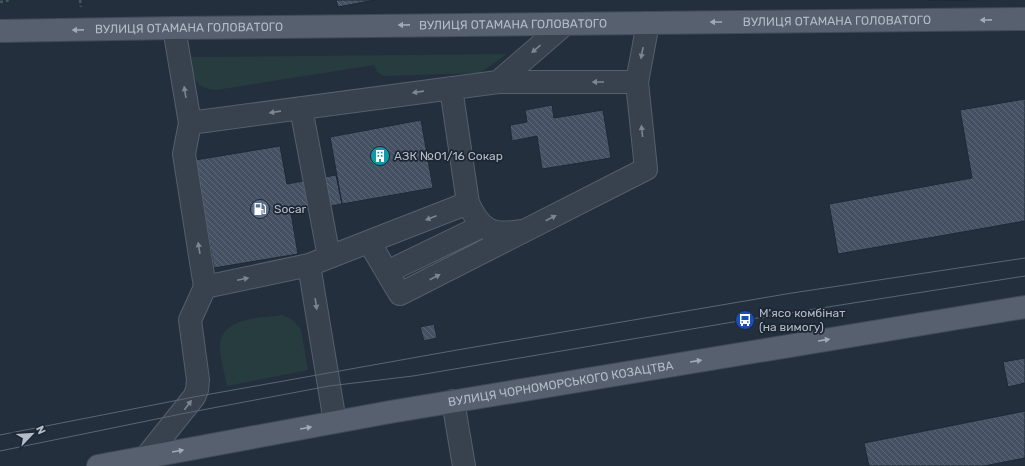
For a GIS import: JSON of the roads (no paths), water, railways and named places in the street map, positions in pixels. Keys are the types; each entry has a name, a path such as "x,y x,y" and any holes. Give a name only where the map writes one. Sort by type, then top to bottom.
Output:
{"main road":[{"name":"ВУЛИЦЯ ОТАМАНА ГОЛОВАТОГО","path":"0,32 174,28 1025,19"},
{"name":"ВУЛИЦЯ ЧОРНОМОРСЬКОГО КОЗАЦТВА","path":"98,466 453,401 1025,307"}],"lane":[{"path":"369,242 400,294 646,169 637,82 648,23"},
{"path":"498,82 565,24"},
{"path":"146,457 194,397 197,390 198,380 190,320 205,287 184,154 190,124 174,28"},
{"path":"190,124 498,82 637,82"},
{"path":"451,88 468,203 474,216 482,226 494,232 508,233 526,230"},
{"path":"301,108 329,257"},
{"path":"205,287 309,265 468,203"},
{"path":"387,272 482,226"},
{"path":"309,265 335,422"},
{"path":"453,401 464,466"}],"tram line":[{"path":"0,435 194,397 457,350 792,293 1025,258"},
{"path":"0,451 181,414 329,386 413,376 745,320 1025,276"}],"place":[{"name":"АЗК №01/16 Сокар","path":"380,156"},
{"name":"Socar","path":"260,209"},
{"name":"М'ясо комбінат (на вимогу)","path":"745,320"}]}
